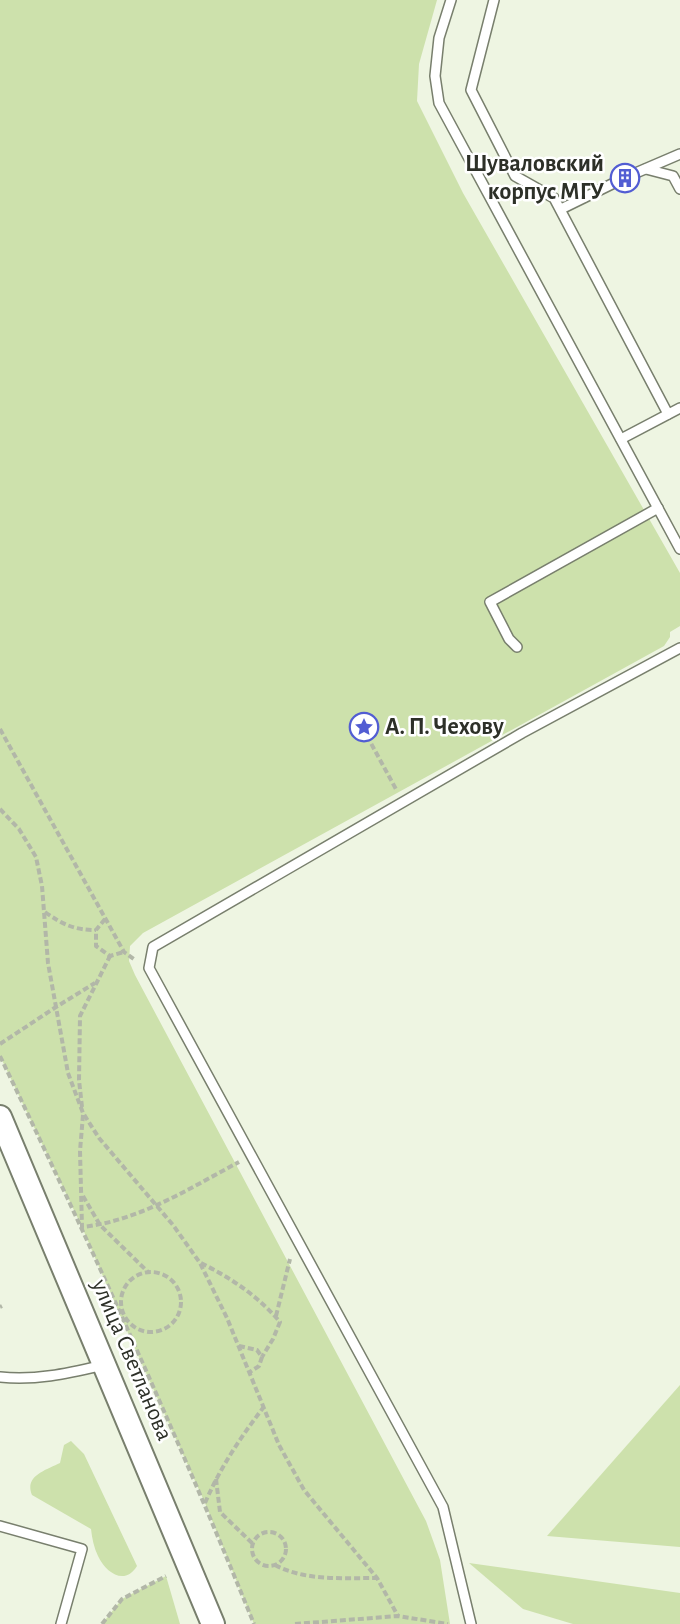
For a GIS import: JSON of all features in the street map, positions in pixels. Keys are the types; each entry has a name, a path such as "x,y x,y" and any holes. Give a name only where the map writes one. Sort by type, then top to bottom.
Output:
{"street":[{"name":"улица Светланова","path":"0,1118 213,1624"}],"lane":[{"path":"451,0 439,38 435,76 439,103 680,549"},
{"path":"494,0 471,90 515,176 554,198 561,209 668,414"},
{"path":"680,154 642,170 673,176 680,189"},
{"path":"561,209 612,184"},
{"path":"621,439 680,408"},
{"path":"517,648 509,639 490,602 658,508"},
{"path":"471,1624 443,1507 149,968 153,946 522,733 680,648"},
{"path":"0,1377 20,1379 54,1376 105,1365"},
{"path":"0,1526 82,1549 61,1624"}],"path":[{"path":"0,729 124,952 149,968"},
{"path":"368,736 403,802"},
{"path":"0,809 19,829 36,857 45,912 48,963 68,1073 83,1113 99,1138 173,1225 200,1263 239,1346 279,1445 304,1490 377,1578 398,1616"},
{"path":"45,912 57,921 77,930 96,930"},
{"path":"105,919 96,930 96,946 110,956"},
{"path":"82,1227 83,1196 80,1151 83,1113 80,1080 80,1016 110,956 124,952"},
{"path":"0,1044 56,1006 96,983"},
{"path":"0,1056 122,1316 205,1503 254,1624"},
{"path":"82,1227 100,1225 156,1206 251,1156"},
{"path":"83,1196 100,1225 148,1272"},
{"path":"276,1317 295,1236"},
{"path":"200,1263 224,1274 242,1286 267,1306 280,1322 259,1366 250,1372"},
{"path":"148,1272 167,1276 179,1291 181,1300 177,1318 162,1330 142,1331 133,1327 122,1316 121,1299 124,1289 138,1275 148,1272"},
{"path":"239,1346 257,1350 262,1358"},
{"path":"205,1503 216,1478 239,1439 264,1407"},
{"path":"216,1478 220,1512 253,1544"},
{"path":"275,1565 280,1562 286,1552 286,1546 281,1536 270,1531 265,1532 255,1539 252,1549 255,1559 264,1565 275,1565 291,1573 308,1576 377,1578"},
{"path":"102,1624 122,1599 166,1576"},
{"path":"295,1624 398,1616 448,1624"}],"green space":[{"path":"0,0 437,0 419,64 417,101 463,193 680,573 680,626 670,632 670,637 664,646 143,933 130,946 129,961 135,975 426,1521 440,1560 450,1624 254,1624 205,1503 82,1227 0,1056"},
{"path":"680,1385 680,1547 547,1536"},
{"path":"71,1441 84,1454 137,1566 127,1575 116,1575 101,1562 94,1546 91,1529 32,1495 30,1488 34,1478 60,1463 64,1445"},
{"path":"469,1563 680,1593 680,1624 573,1624 523,1609"},
{"path":"166,1576 180,1624 102,1624 122,1599"}],"place":[{"name":"Шуваловский корпус МГУ","path":"625,178"},
{"name":"А. П. Чехову","path":"364,727"}]}
